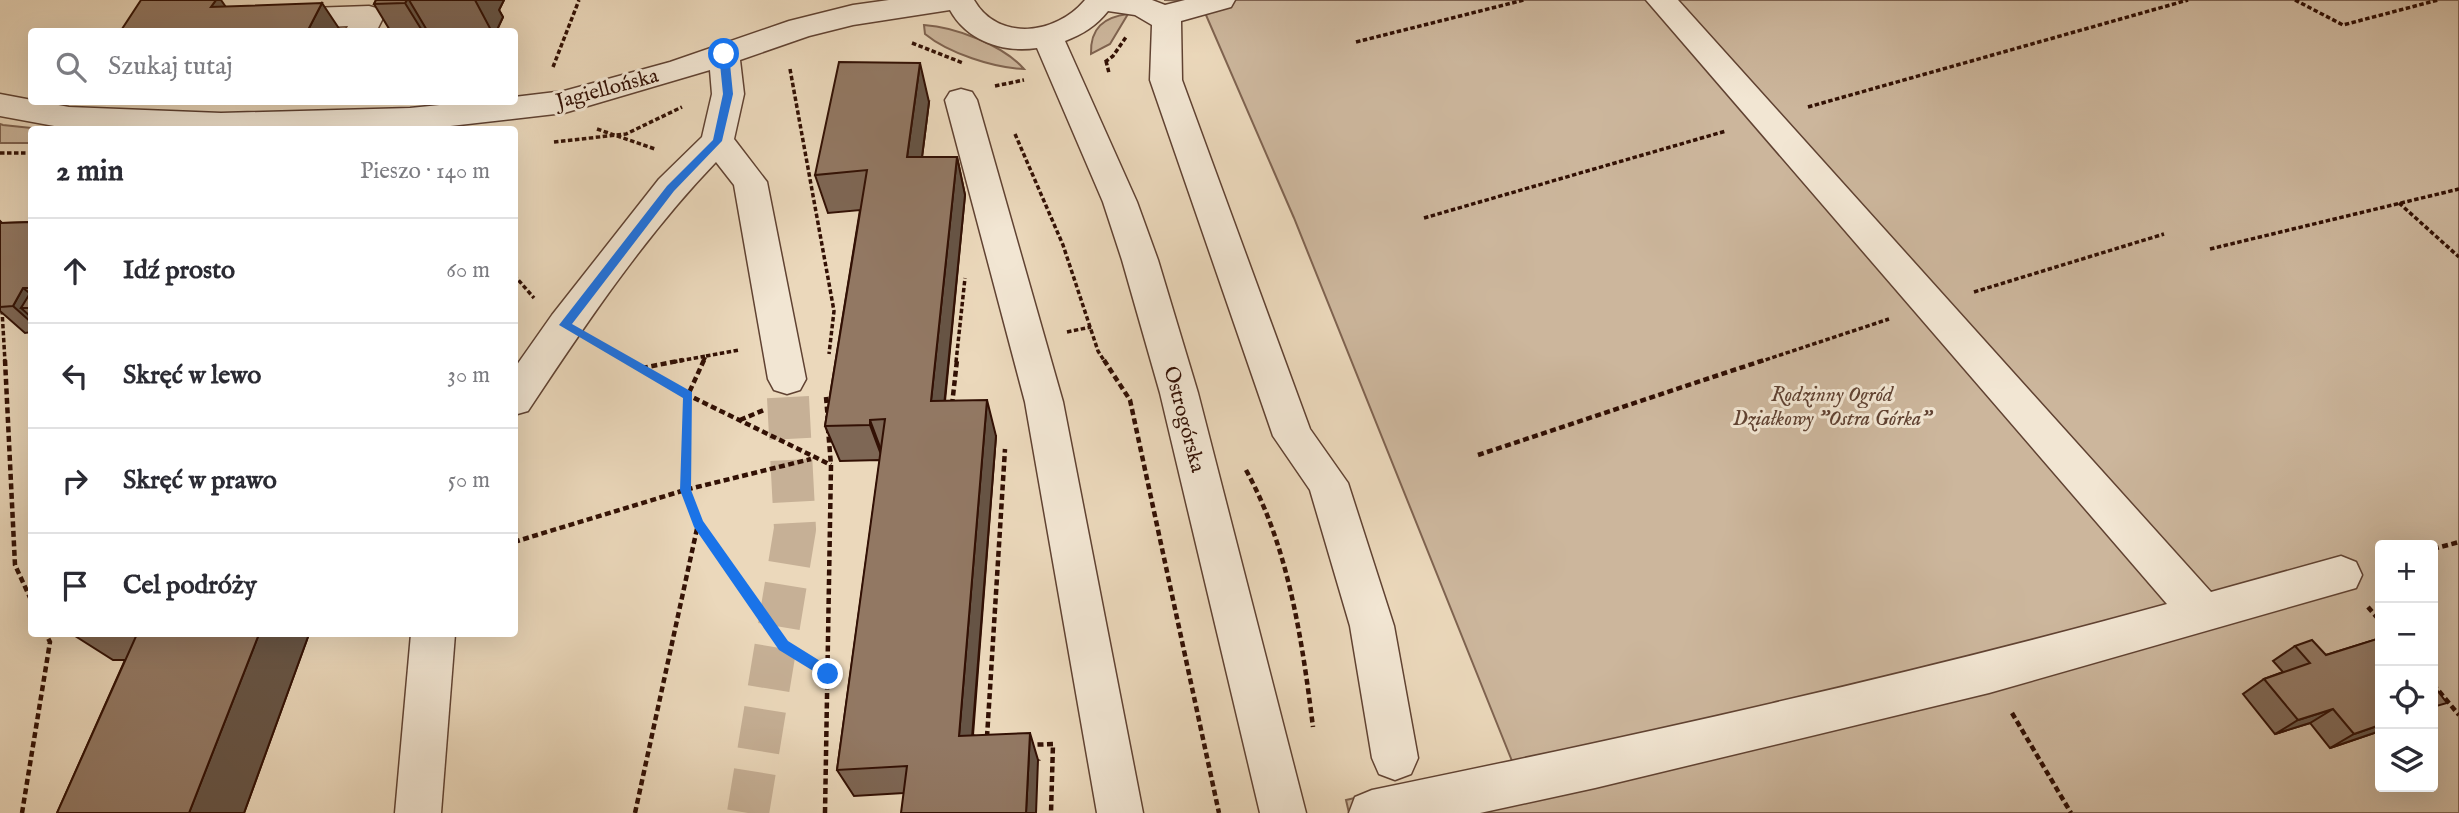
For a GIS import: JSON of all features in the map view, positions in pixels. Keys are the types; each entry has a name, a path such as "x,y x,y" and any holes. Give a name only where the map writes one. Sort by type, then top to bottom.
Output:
{"street":[{"name":"Jagiellońska","path":"0,105 69,118 123,121 221,124 317,112 410,119 564,102 800,28 853,15 954,0"},
{"path":"959,0 964,15 978,27 998,36 1022,39 1048,37 1082,23 1100,0 1144,7 1162,16 1167,23 1166,80 1293,436 1328,483 1372,626 1395,758"},
{"path":"1162,16 1220,0"},
{"path":"1661,0 2203,614"},
{"path":"260,20 369,16 362,28"},
{"name":"Ostrogórska","path":"1048,37 1120,202 1140,260 1179,393 1283,813"},
{"path":"518,394 565,325 671,188 717,141 728,94 724,54"},
{"path":"961,100 1044,402 1120,813"},
{"path":"717,141 750,182 787,379"},
{"path":"1372,813 1595,766 1989,673 2342,575"},
{"path":"418,813 433,637"}],"path":[{"path":"549,78 579,0"},
{"path":"1356,42 1524,0"},
{"path":"2295,0 2343,25 2438,0"},
{"path":"790,67 834,311 828,359"},
{"path":"0,153 28,153"},
{"path":"2210,249 2459,189"},
{"path":"2399,203 2459,257"},
{"path":"1478,455 1930,306 2164,234"},
{"path":"951,415 966,269"},
{"path":"518,280 542,309 565,325 688,395 831,465"},
{"path":"2,305 15,565 28,593"},
{"path":"642,368 706,356 688,395 685,490 698,524 784,646 828,674"},
{"path":"1114,374 1130,400 1219,813"},
{"path":"825,383 831,465 825,813"},
{"path":"986,746 1006,440"},
{"path":"518,541 685,490 812,458"},
{"path":"635,813 698,524"},
{"path":"2438,548 2459,542"},
{"path":"48,637 50,642"},
{"path":"22,813 52,637"},
{"path":"1989,673 2071,813"},
{"path":"2438,690 2459,715"},
{"path":"1026,745 1053,744 1051,813"}],"green space":[{"name":"Rodzinny Ogród Działkowy \"Ostra Górka\"","path":"1164,0 2459,0 2459,813 1349,813 1346,800 1512,761 1294,218 1206,15 1197,1"},
{"path":"1128,14 1110,44 1091,54 1093,37 1100,25 1112,18"},
{"path":"924,25 950,29 978,39 1004,52 1024,69 999,66 959,53 925,34"},
{"path":"0,124 28,128 28,143 0,143"}],"building":[{"path":"141,0 216,0 211,7 322,3 309,28 123,28"},
{"path":"376,0 407,0 405,3 374,4"},
{"path":"839,62 920,63 907,157 957,157 931,401 987,400 959,736 1030,733 1026,813 901,813 907,766 837,770 885,419 870,420 870,425 825,426 867,170 815,175"},
{"path":"0,221 28,222 28,288 23,288 13,306 0,307"},
{"path":"28,297 28,308 21,308"},
{"path":"136,637 258,637 189,813 57,813"},
{"path":"2312,640 2326,655 2375,640 2375,727 2354,734 2333,709 2298,720 2264,679 2310,663 2295,646"},
{"path":"2438,691 2447,703 2438,706"}],"tunnel":[{"path":"748,813 795,529 787,379"}],"route":[{"path":"724,54 728,94 717,141 671,188 565,325 688,395 685,490 698,524 784,646 828,674"}]}
